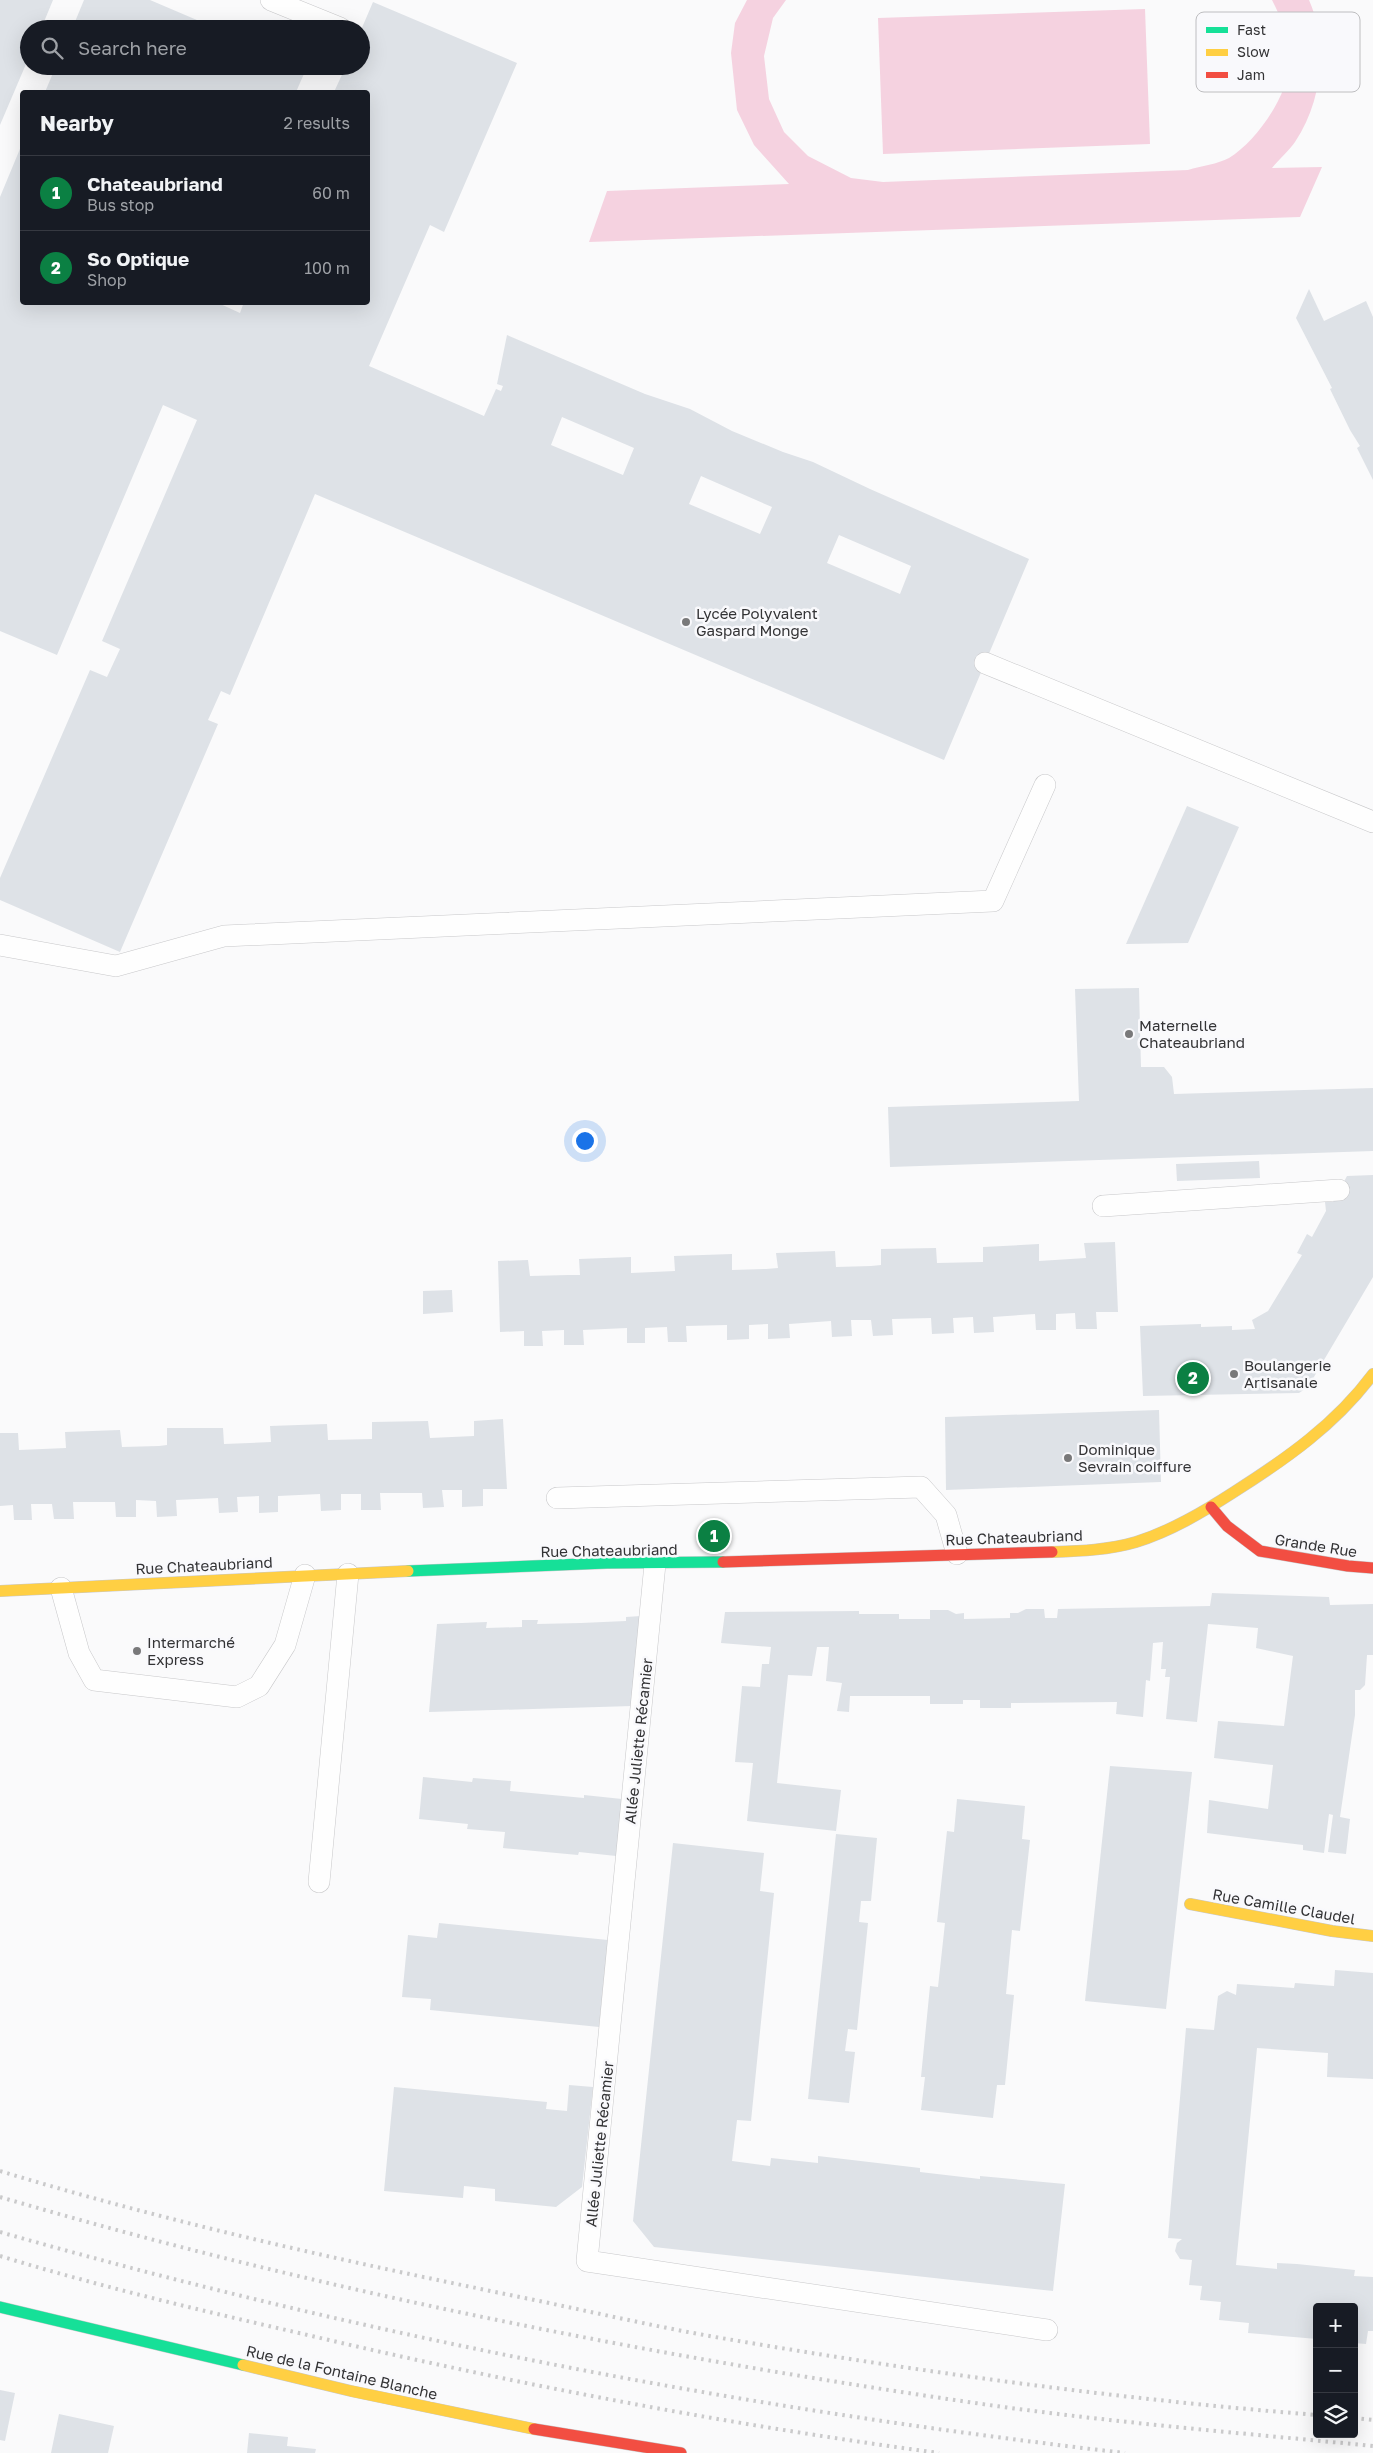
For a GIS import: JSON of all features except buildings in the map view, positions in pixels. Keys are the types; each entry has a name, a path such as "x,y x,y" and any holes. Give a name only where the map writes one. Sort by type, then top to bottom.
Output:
{"street":[{"name":"Rue Chateaubriand","path":"0,1591 305,1575 607,1563 757,1562 1076,1551 1118,1546 1144,1539 1211,1507 1303,1447 1359,1394 1373,1374"},
{"name":"Grande Rue","path":"1211,1507 1227,1526 1260,1551 1348,1566 1373,1568"},
{"name":"Rue Camille Claudel","path":"1190,1904 1332,1931 1373,1936"},
{"name":"Rue de la Fontaine Blanche","path":"0,2307 360,2393 536,2430 681,2453"}],"lane":[{"path":"271,0 320,20"},
{"path":"985,663 1373,822"},
{"path":"0,946 116,966 224,936 993,901 1045,785"},
{"path":"1104,1206 1339,1190"},
{"path":"557,1498 921,1487 946,1515 958,1554"},
{"name":"Allée Juliette Récamier","path":"656,1564 587,2261 1047,2330"},
{"path":"319,1882 348,1574"},
{"path":"61,1588 79,1653 94,1680 237,1697 259,1686 285,1645 305,1575"}],"shaded area":[{"path":"747,0 786,0 773,18 764,56 769,99 784,132 808,156 851,178 883,182 1188,170 1225,160 1240,150 1260,129 1282,92 1317,92 1304,126 1295,142 1272,168 1322,167 1300,217 589,242 607,191 789,184 754,145 737,110 731,53 735,23"},
{"path":"1272,0 1309,0 1313,12 1277,12"},
{"path":"1145,9 1150,144 883,154 878,18"}],"railway":[{"path":"0,2171 131,2208 264,2241 692,2333 1015,2383 1166,2401 1313,2415"},
{"path":"0,2197 120,2231 362,2291 606,2342 852,2384 1025,2410 1174,2427 1373,2446"},
{"path":"0,2232 138,2270 278,2305 558,2365 841,2415 1125,2453"},
{"path":"0,2256 186,2306 458,2369 618,2401 778,2429 939,2453"},
{"path":"1358,2418 1373,2420"}],"traffic: fast":[{"path":"408,1571 607,1563 723,1562"},
{"path":"0,2307 243,2365"}],"traffic: slow":[{"path":"1052,1552 1094,1550 1126,1545 1174,1527 1199,1514 1253,1480 1309,1439 1343,1409 1373,1374"},
{"path":"0,1591 408,1571"},
{"path":"1190,1904 1332,1931 1373,1936"},
{"path":"243,2365 351,2391 534,2429"}],"traffic: jam":[{"path":"1211,1507 1227,1526 1260,1551 1348,1566 1373,1568"},
{"path":"723,1562 1052,1552"},
{"path":"534,2429 681,2453"}],"place":[{"name":"Lycée Polyvalent Gaspard Monge","path":"686,622"},
{"name":"Maternelle Chateaubriand","path":"1129,1034"},
{"name":"Boulangerie Artisanale","path":"1234,1374"},
{"name":"So Optique","path":"1193,1378"},
{"name":"Dominique Sevrain coiffure","path":"1068,1458"},
{"name":"Chateaubriand","path":"714,1536"},
{"name":"Intermarché Express","path":"137,1651"}]}
